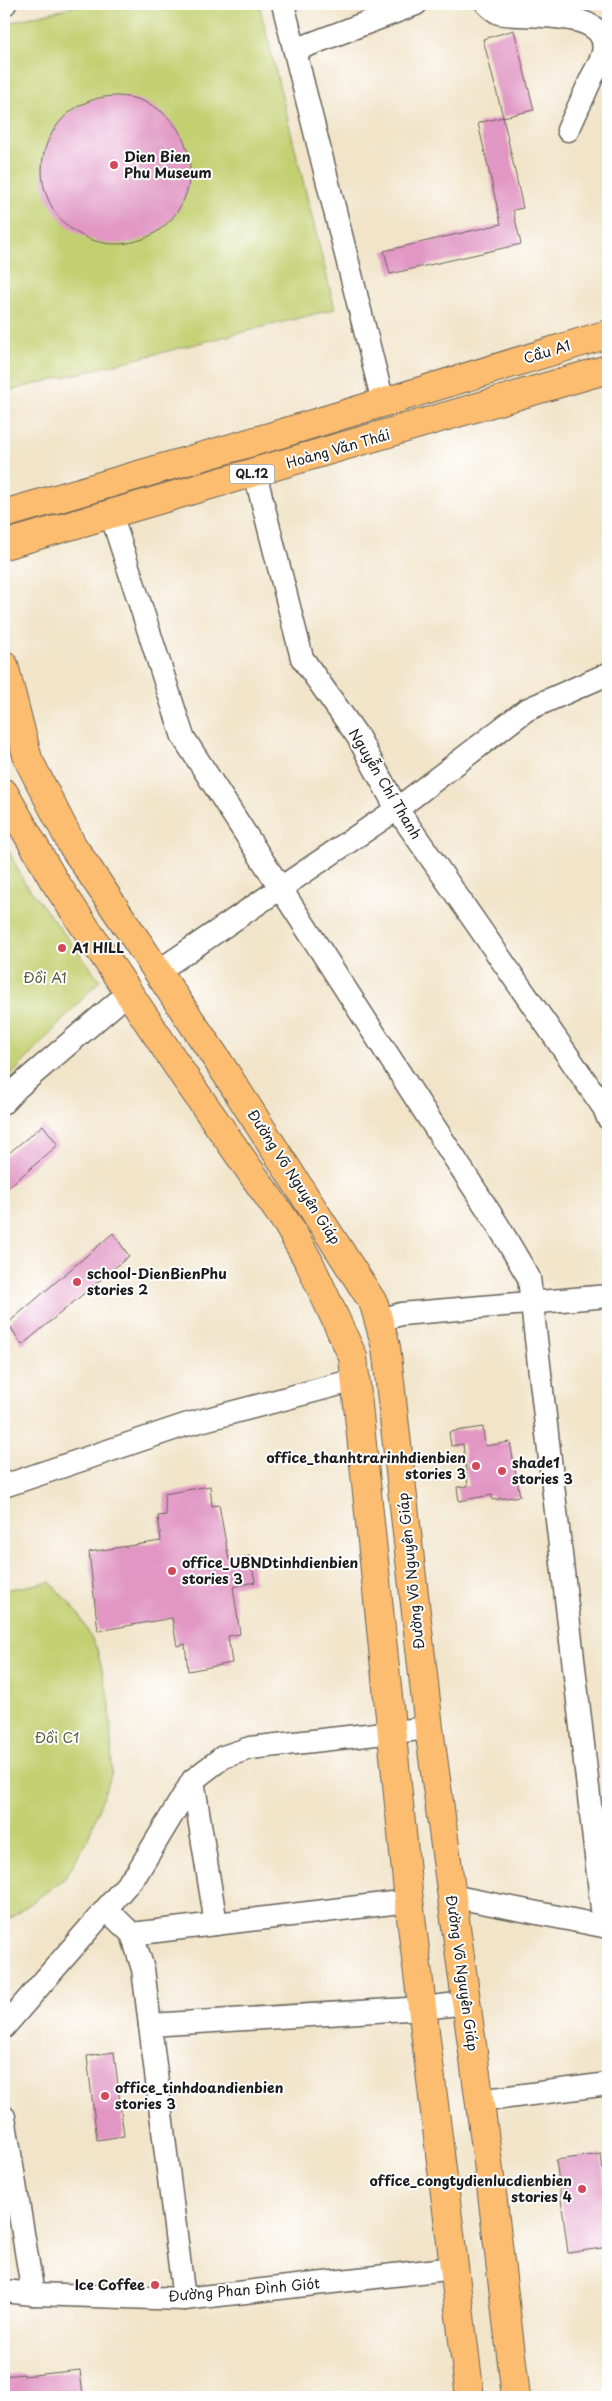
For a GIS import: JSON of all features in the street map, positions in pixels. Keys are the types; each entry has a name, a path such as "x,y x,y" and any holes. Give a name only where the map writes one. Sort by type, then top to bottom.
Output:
{"highway":[{"name":"Cầu A1","path":"383,402 608,334"},
{"name":"Hoàng Văn Thái","path":"4,545 608,369"},
{"name":"QL.12","path":"4,514 383,402"},
{"path":"218,451 255,473 273,436"},
{"name":"Đường Võ Nguyên Giáp","path":"4,665 28,759 48,803 72,845 218,1061 336,1242 374,1304 386,1347 429,1728 516,2397"},
{"path":"4,793 53,878 128,993 288,1225 309,1262 353,1356 390,1731 409,1901 470,2397"},
{"path":"128,993 157,972"},
{"path":"374,1574 411,1570"},
{"path":"409,1901 451,1896"}],"street":[{"path":"283,4 383,402"},
{"path":"295,50 416,4"},
{"path":"487,4 496,12 510,15 546,14 590,25 599,30 604,38 604,52 568,130"},
{"name":"Nguyễn Chí Thanh","path":"255,473 302,658 358,737 398,809 604,1108 608,1118"},
{"path":"111,514 183,736 499,1227 529,1278 606,1926 451,1896"},
{"path":"157,972 398,809 526,710 608,674"},
{"path":"4,1102 17,1088 128,993"},
{"path":"378,1320 401,1314 608,1296"},
{"path":"4,1486 185,1425 355,1380"},
{"path":"4,2027 137,1874 193,1780 223,1757 250,1748 429,1728"},
{"path":"193,1780 216,1924"},
{"path":"132,1934 409,1901"},
{"path":"106,1908 132,1934 143,1969 184,2299"},
{"path":"150,2025 423,2008 466,2003"},
{"path":"479,2101 608,2084"},
{"path":"4,2118 33,2294"},
{"name":"Đường Phan Đình Giót","path":"4,2291 33,2294 184,2299 454,2268"}],"green space":[{"path":"84,4 259,4 335,309 4,392 4,24"},
{"name":"Đồi A1","path":"4,841 24,882 100,980 4,1083"},
{"name":"Đồi C1","path":"50,1582 78,1613 97,1649 110,1704 112,1772 87,1841 65,1878 4,1923 4,1590"}],"building":[{"path":"514,30 534,110 503,117 483,39"},
{"path":"116,96 131,97 144,101 169,117 185,142 189,155 189,185 185,198 169,223 144,239 131,243 116,244 101,243 88,239 63,223 47,198 43,185 42,170 43,155 47,142 63,117 88,101 101,97"},
{"path":"503,117 523,208 513,210 521,244 390,274 384,251 501,224 478,123"},
{"path":"43,1125 58,1145 4,1191 4,1157"},
{"name":"school-DienBienPhu stories 2","path":"113,1233 129,1256 22,1345 8,1323"},
{"path":"483,1427 485,1446 510,1442 520,1496 492,1500 492,1495 459,1501 457,1487 468,1486 463,1444 451,1446 449,1432"},
{"name":"office_UBNDtinhdienbien stories 3","path":"210,1486 212,1506 219,1505 229,1560 250,1556 255,1582 233,1587 240,1634 228,1636 232,1663 188,1671 185,1644 177,1646 172,1618 98,1631 89,1552 161,1541 158,1516 166,1515 164,1494"},
{"name":"office_tinhdoandienbien stories 3","path":"114,2052 124,2136 97,2140 87,2056"},
{"name":"office_congtydienlucdienbien stories 4","path":"601,2154 608,2218 608,2247 568,2253 556,2160"},
{"path":"80,2370 83,2397 4,2397 4,2376 24,2374 24,2376"}],"place":[{"name":"Dien Bien Phu Museum","path":"114,165"},
{"name":"A1 HILL","path":"62,948"},
{"name":"school-DienBienPhu stories 2","path":"77,1282"},
{"name":"office_thanhtrarinhdienbien stories 3","path":"476,1466"},
{"name":"shade1 stories 3","path":"502,1471"},
{"name":"office_UBNDtinhdienbien stories 3","path":"172,1571"},
{"name":"office_tinhdoandienbien stories 3","path":"105,2096"},
{"name":"office_congtydienlucdienbien stories 4","path":"582,2189"},
{"name":"Ice Coffee","path":"155,2285"}]}
